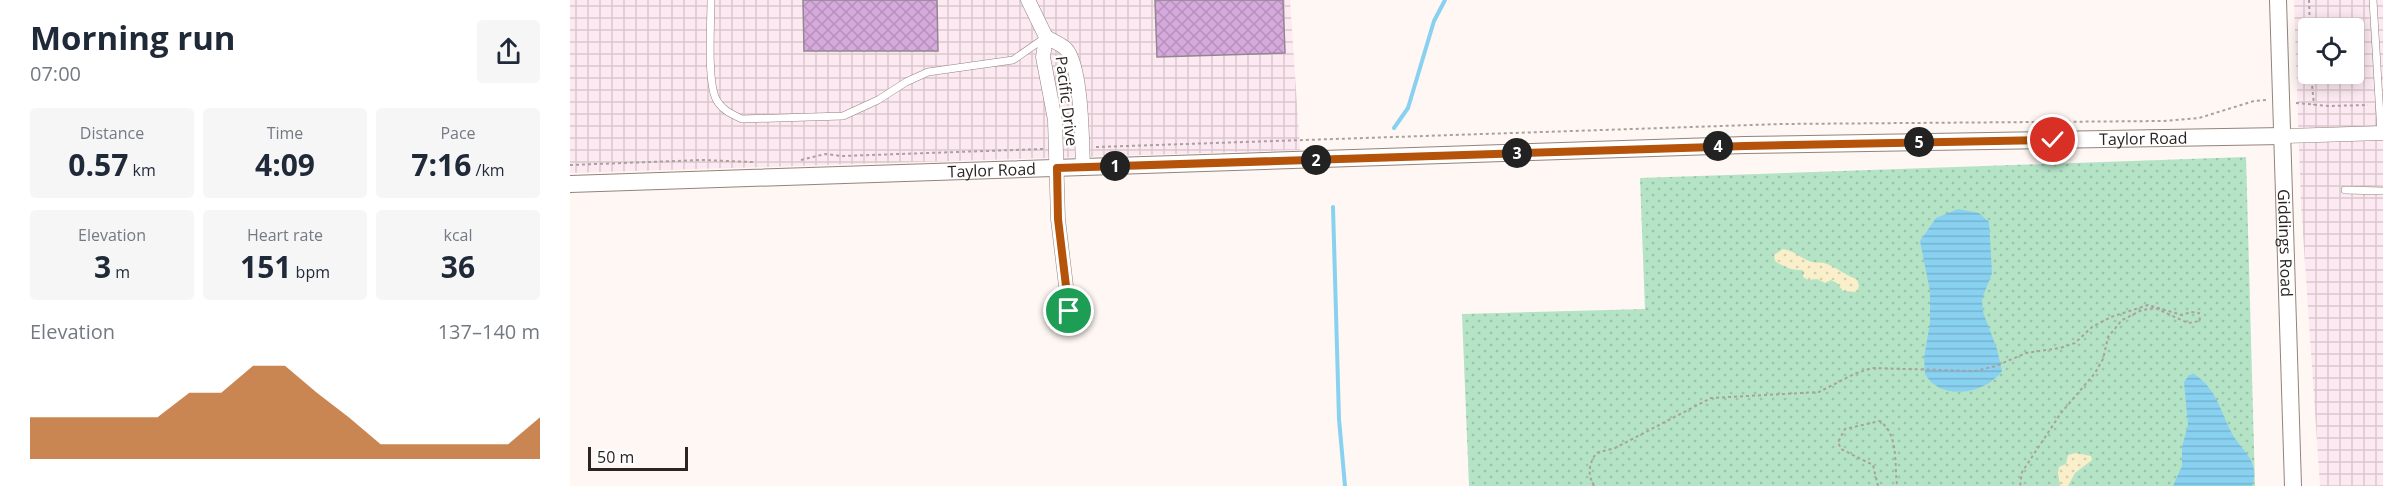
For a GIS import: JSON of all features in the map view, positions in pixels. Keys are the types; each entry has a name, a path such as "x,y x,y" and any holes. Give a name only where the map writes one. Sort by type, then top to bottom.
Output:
{"street":[{"name":"Pacific Drive","path":"1028,0 1046,37 1066,49 1072,65 1079,98 1083,168"},
{"name":"Giddings Road","path":"2278,0 2293,486"},
{"name":"Pacific Drive","path":"1046,37 1043,57 1055,120 1058,219 1069,311"},
{"name":"Taylor Road","path":"570,184 1766,145 2382,133"}],"lane":[{"path":"711,0 712,82 716,99 727,113 742,119 843,116 878,100 906,82 928,72 1012,60 1046,37"},
{"path":"2373,0 2382,133"},
{"path":"2345,190 2383,191"}],"path":[{"path":"2309,0 2310,18"},
{"path":"2312,84 2314,105"},
{"path":"1096,147 1781,124 2164,121 2199,118 2263,99"},
{"path":"2307,104 2329,106 2380,104"},
{"path":"798,161 825,153 842,156 1037,149"},
{"path":"570,165 702,160 755,162"},
{"path":"1594,486 1590,478 1589,466 1596,453 1615,448 1711,398 1819,392 1854,374 1872,368 1975,371 1996,366 2026,353 2060,348 2075,343 2092,327 2111,317 2148,305 2182,315 2199,313 2200,321 2188,323 2155,308 2142,310 2122,320 2108,337 2103,359 2095,373 2061,413 2022,472 2020,486"},
{"path":"1878,486 1873,465 1841,449 1838,441 1845,429 1880,421 1887,426 1894,446 1895,469 1899,486"}],"shaded area":[{"path":"570,0 1290,0 1300,150 570,173"},
{"path":"2294,0 2383,0 2383,486 2320,486 2301,204"}],"green space":[{"path":"2246,157 2255,486 1469,486 1462,314 1645,309 1640,178"}],"sand":[{"path":"1783,249 1811,262 1827,264 1857,279 1859,286 1857,292 1843,291 1837,283 1831,280 1825,283 1817,279 1808,280 1803,277 1802,270 1788,268 1775,261 1774,255"},
{"path":"2076,453 2091,456 2092,460 2075,473 2068,486 2060,486 2059,467 2066,464 2068,455"}],"water":[{"path":"1958,209 1979,213 1989,222 1992,273 1982,299 1983,312 1997,349 2002,371 1989,383 1962,392 1943,389 1932,383 1925,374 1924,358 1930,323 1930,291 1920,241 1936,218"},
{"path":"2194,374 2209,388 2236,440 2250,459 2254,467 2252,486 2173,486 2182,466 2182,447 2188,425 2184,382 2189,375"}],"building":[{"path":"803,0 937,0 938,51 804,51"},
{"path":"1155,0 1283,0 1285,53 1157,57"}],"waterway":[{"path":"1394,128 1408,108 1434,21 1445,0"},
{"path":"1333,207 1339,419 1345,486"}],"route":[{"path":"1069,311 1058,219 1057,168 1807,144 2053,140"}]}
